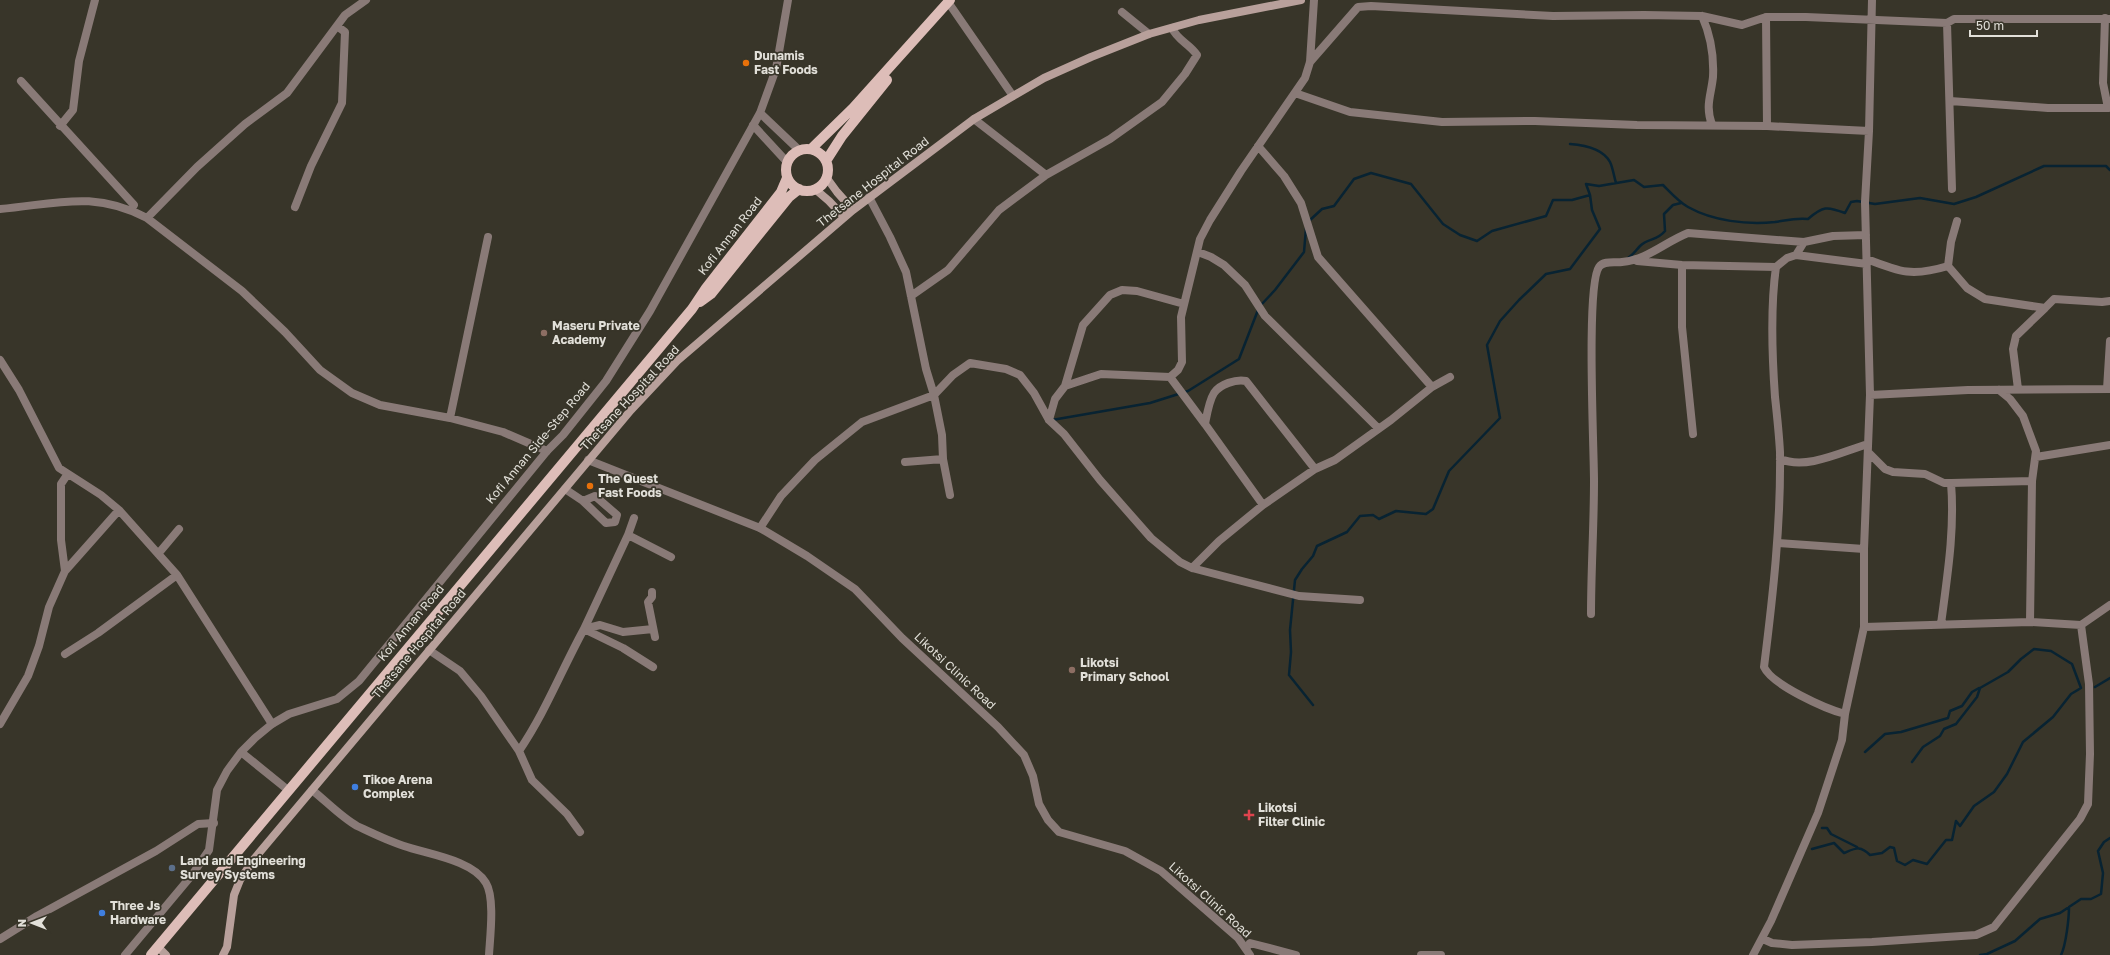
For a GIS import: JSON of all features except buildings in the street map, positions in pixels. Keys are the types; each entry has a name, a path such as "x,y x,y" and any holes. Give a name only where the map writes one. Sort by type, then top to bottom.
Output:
{"main road":[{"name":"Thetsane Hospital Road","path":"224,955 227,947 234,895 240,880 254,859 588,460 677,361 869,197 974,119 1044,78 1091,57 1149,34 1199,20 1301,0"},
{"path":"811,149 853,108 910,47 949,1"},
{"path":"826,161 842,136 877,93 910,47"},
{"path":"811,149 817,151 826,161 828,169 826,177 822,184 815,189 807,191 799,190 792,185 787,178 785,170 787,162 792,155 799,150 811,149"},
{"path":"826,177 836,192 853,210"},
{"name":"Kofi Annan Road","path":"151,955 692,309 706,288 780,192 787,178"},
{"path":"815,189 829,201 844,218"},
{"name":"Kofi Annan Road","path":"692,309 710,294 789,197 799,190"},
{"path":"158,947 166,955"}],"street":[{"path":"60,126 73,110 79,61 95,0"},
{"path":"147,218 197,167 246,124 287,93 345,15 366,0"},
{"name":"Kofi Annan Side-Step Road","path":"125,955 192,875 209,850 214,823 217,790 227,771 242,752 255,738 272,724 290,714 337,699 359,681 547,451 563,435 610,374 650,311 760,113 776,69 788,0"},
{"path":"1064,386 1101,374 1170,377 1178,370 1182,362 1182,317 1184,304 1200,239 1210,220 1258,146 1305,78 1310,62 1314,0"},
{"path":"1753,955 1763,939 1818,813 1842,740 1845,714 1864,627 1864,549 1870,395 1865,202 1869,131 1872,0"},
{"path":"949,1 1013,96"},
{"path":"1310,62 1358,7 1371,6 1553,16 1702,16 1742,25 1766,17 1871,19 1947,23 1954,19 2108,19 2103,83 2108,108 2048,108 1950,102"},
{"path":"1122,12 1149,34"},
{"path":"1702,16 1710,42 1713,76 1708,113 1712,125"},
{"path":"1766,17 1768,126"},
{"path":"1947,23 1952,189"},
{"path":"295,208 311,166 342,102 345,32 337,26"},
{"path":"911,296 948,270 998,210 1046,175 1110,139 1162,102 1185,74 1197,55 1192,47 1175,36 1172,28"},
{"path":"21,81 53,115 60,126 134,205 131,210"},
{"path":"1295,93 1350,112 1442,122 1535,121 1768,126 1869,131"},
{"path":"760,113 799,150"},
{"path":"974,119 1046,175"},
{"path":"753,125 787,162"},
{"path":"1258,146 1284,176 1301,203 1318,257 1432,387"},
{"path":"869,197 906,272 922,355 934,395 942,435 943,459 950,495"},
{"path":"0,209 82,200 102,201 131,210 147,218 242,291 285,332 320,370 341,386 380,405 450,418 503,432 547,451"},
{"path":"1957,221 1951,242 1948,266 1967,288 1985,299 2045,308"},
{"path":"1636,261 1676,238 1688,233 1804,242 1833,236 1866,234"},
{"path":"450,418 488,237"},
{"path":"1796,255 1804,242"},
{"path":"1198,252 1211,256 1224,265 1245,285 1265,316 1378,428"},
{"path":"1591,614 1594,440 1592,333 1595,280 1599,267 1603,263 1636,261 1682,265 1776,267 1787,258 1796,255 1867,262 1911,273 1930,271 1948,266"},
{"path":"1682,265 1682,327 1693,434"},
{"path":"1776,267 1773,324 1775,396 1780,459 1780,513 1764,667 1773,679 1827,709 1845,714"},
{"path":"1049,420 1055,399 1064,386 1083,325 1110,295 1122,290 1137,291 1184,304"},
{"path":"2018,389 2013,349 2016,336 2054,299 2102,302 2110,301"},
{"path":"1870,395 2018,389 2109,389 2110,341"},
{"path":"0,360 19,390 59,468 67,475 101,495 119,510 177,575 272,724"},
{"path":"760,528 781,496 815,460 862,422 934,395 954,375 970,363 1006,369 1020,375 1034,393 1049,420 1064,434 1100,480 1151,538 1180,562 1192,568 1281,590 1299,596 1360,600"},
{"path":"1170,377 1263,505"},
{"path":"1192,568 1219,541 1263,505 1315,469 1335,460 1391,420 1432,387 1450,378"},
{"path":"1204,424 1214,393 1222,386 1234,381 1246,381 1315,469"},
{"path":"2000,390 2010,399 2023,416 2030,431 2036,456 2032,481 2030,622"},
{"path":"2036,456 2110,445"},
{"path":"1780,459 1790,463 1811,461 1868,448"},
{"path":"1868,448 1885,469 1893,472 1925,474 1944,483 2032,481"},
{"path":"906,462 943,459"},
{"name":"Likotsi Clinic Road","path":"588,460 760,528 855,588 902,638 998,727 1024,754 1033,776 1039,804 1048,820 1059,832 1125,851 1160,871 1203,907 1248,951"},
{"path":"65,571 61,540 61,484 67,475"},
{"path":"1941,624 1949,565 1952,498 1951,483"},
{"path":"565,488 583,501"},
{"path":"0,724 28,676 39,646 41,632 49,607 65,571 119,510"},
{"path":"519,751 538,723 559,681 568,659 584,629 628,535 634,518"},
{"path":"158,554 179,529"},
{"path":"628,535 670,557"},
{"path":"1777,543 1864,549"},
{"path":"65,654 98,633 177,575"},
{"path":"584,629 600,626 622,632 654,633 648,602 652,597 652,592"},
{"path":"1864,627 2030,622 2081,626 2110,605"},
{"path":"1763,939 1772,943 1792,945 1872,942 1976,935 1994,927 2080,819 2088,804 2090,754 2089,684 2081,626"},
{"path":"584,629 623,648 653,667"},
{"path":"429,650 460,671 495,715 519,751 532,780 567,814 580,832"},
{"path":"242,752 288,790"},
{"path":"312,790 355,825 404,846 449,859 470,868 480,875 486,883 490,896 489,955"},
{"path":"0,939 37,916 156,851 198,824 214,823"},
{"path":"1248,951 1250,943 1296,955"},
{"path":"1420,955 1441,955"}],"waterway":[{"path":"1570,144 1592,148 1603,154 1610,162 1616,183"},
{"path":"1313,705 1289,675 1291,652 1290,630 1295,580 1313,556 1317,546 1347,532 1360,516 1373,515 1379,519 1396,511 1426,514 1433,509 1449,471 1500,418 1487,345 1500,321 1519,300 1546,274 1570,269 1600,229 1592,210 1590,195 1586,184 1599,186 1634,180 1644,187 1663,185 1688,207 1708,216 1730,221 1764,223 1808,219 1825,208 1834,209 1845,213 1851,202 1857,201 1875,204 1920,198 1954,204 1976,197 2044,166 2106,166 2110,170"},
{"path":"1309,221 1322,209 1334,206 1354,179 1371,173 1411,184 1443,224 1460,235 1477,241 1492,231 1546,216 1553,200 1572,200 1590,195"},
{"path":"1628,258 1643,243 1656,238 1665,231 1664,214 1673,205 1681,203"},
{"path":"1261,305 1275,290 1304,252 1306,228"},
{"path":"1052,420 1150,403 1188,391 1239,359 1258,310"},
{"path":"1812,849 1834,843 1844,853 1858,848 1870,855 1882,853 1890,847 1894,848 1897,861 1905,865 1913,860 1927,864 1946,840 1952,840 1956,821 1960,826 1974,806 1994,792 2007,774 2023,742 2053,717 2071,694 2081,688 2072,664 2051,651 2034,649 2008,672 1980,688 1977,697 1956,724 1944,729 1940,736 1923,747 1912,762"},
{"path":"2095,687 2110,678"},
{"path":"1865,752 1885,734 1901,732 1948,718 1950,711 1962,706 1972,692 1979,688"},
{"path":"1822,828 1827,828 1831,834 1857,847"},
{"path":"1980,955 1987,954 2015,941 2040,919 2060,913 2081,899 2091,899 2101,894 2103,873 2098,851 2104,842 2110,838"},
{"path":"2061,955 2066,938 2069,907"}],"place":[{"name":"Dunamis Fast Foods","path":"746,63"},
{"name":"Maseru Private Academy","path":"544,333"},
{"name":"The Quest Fast Foods","path":"590,486"},
{"name":"Likotsi Primary School","path":"1072,670"},
{"name":"Tikoe Arena Complex","path":"355,787"},
{"name":"Likotsi Filter Clinic","path":"1249,815"},
{"name":"Land and Engineering Survey Systems","path":"172,868"},
{"name":"Three Js Hardware","path":"102,913"}]}
